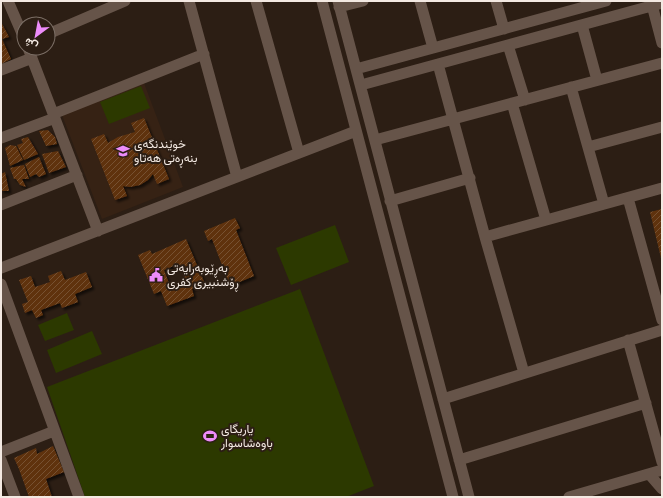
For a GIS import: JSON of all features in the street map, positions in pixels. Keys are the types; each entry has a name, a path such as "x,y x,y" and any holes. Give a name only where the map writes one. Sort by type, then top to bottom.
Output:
{"street":[{"path":"8,1 16,20"},
{"path":"56,31 125,1"},
{"path":"189,1 237,177"},
{"path":"256,1 298,153"},
{"path":"322,1 453,497"},
{"path":"363,1 338,4 361,85 380,164 469,497"},
{"path":"420,1 433,48"},
{"path":"496,1 504,29"},
{"path":"356,69 504,29 576,5 606,1"},
{"path":"361,85 657,4 662,43"},
{"path":"582,25 597,80"},
{"path":"332,39 346,34"},
{"path":"508,45 526,100"},
{"path":"1,138 204,54"},
{"path":"1,70 25,56"},
{"path":"31,56 98,231"},
{"path":"381,62 385,78"},
{"path":"375,140 662,63"},
{"path":"438,64 524,373"},
{"path":"571,87 604,204"},
{"path":"512,103 546,220"},
{"path":"588,147 662,127"},
{"path":"1,268 356,131"},
{"path":"366,168 380,164"},
{"path":"1,205 77,175"},
{"path":"390,201 470,178"},
{"path":"485,237 662,188"},
{"path":"628,198 662,320"},
{"path":"1,284 4,304 79,497"},
{"path":"443,399 662,330"},
{"path":"628,340 662,462"},
{"path":"459,460 646,403"},
{"path":"1,452 54,432"},
{"path":"1,460 15,497"},
{"path":"569,497 605,492 662,470"},
{"path":"649,474 662,489"}],"shaded area":[{"name":"خوێندنگەی بنەڕەتی هەتاو","path":"144,83 183,187 102,219 62,115"}],"green space":[{"path":"141,86 150,108 109,124 100,102"},
{"path":"335,225 349,262 291,285 276,248"},
{"name":"یاریگای باوەشاسوار","path":"300,289 374,486 346,497 85,497 47,387"},
{"path":"67,313 74,330 45,341 38,325"},
{"path":"92,331 102,354 56,373 47,350"}],"building":[{"path":"1,22 9,37 2,39 11,59 1,64"},
{"path":"144,118 169,179 157,184 153,174 148,180 140,185 130,187 123,186 127,196 115,200 91,139 104,134 108,143 118,137 135,132 131,123"},
{"path":"48,130 55,137 57,144 46,146 39,131"},
{"path":"28,137 38,154 24,160 17,145 23,143 21,139"},
{"path":"10,145 16,146 23,160 10,166 5,148"},
{"path":"58,151 66,167 49,173 42,154"},
{"path":"39,157 46,174 39,177 36,174 30,177 25,164"},
{"path":"24,165 29,179 22,179 26,187 20,185 16,179 14,179 10,168"},
{"path":"5,172 9,191 1,191 1,174"},
{"path":"662,209 662,258 661,258 650,212"},
{"path":"235,218 240,228 236,230 254,276 230,286 212,239 208,241 204,231"},
{"name":"بەڕێوبەرایەتی ڕۆشنبیری کفری","path":"186,239 205,284 192,289 194,296 167,306 161,291 154,294 138,255 150,250 152,254","holes":["178,264 185,280 170,286 164,270"]},
{"path":"61,271 65,280 86,272 92,287 75,294 78,302 62,308 60,303 41,310 43,315 36,318 32,310 25,313 22,304 28,302 19,280 31,276 35,287 50,282 48,276"},
{"path":"53,446 64,472 46,479 52,497 29,497 14,458 36,448 37,454"}],"place":[{"name":"خوێندنگەی بنەڕەتی هەتاو","path":"123,151"},
{"name":"بەڕێوبەرایەتی ڕۆشنبیری کفری","path":"156,275"},
{"name":"یاریگای باوەشاسوار","path":"210,436"}]}
